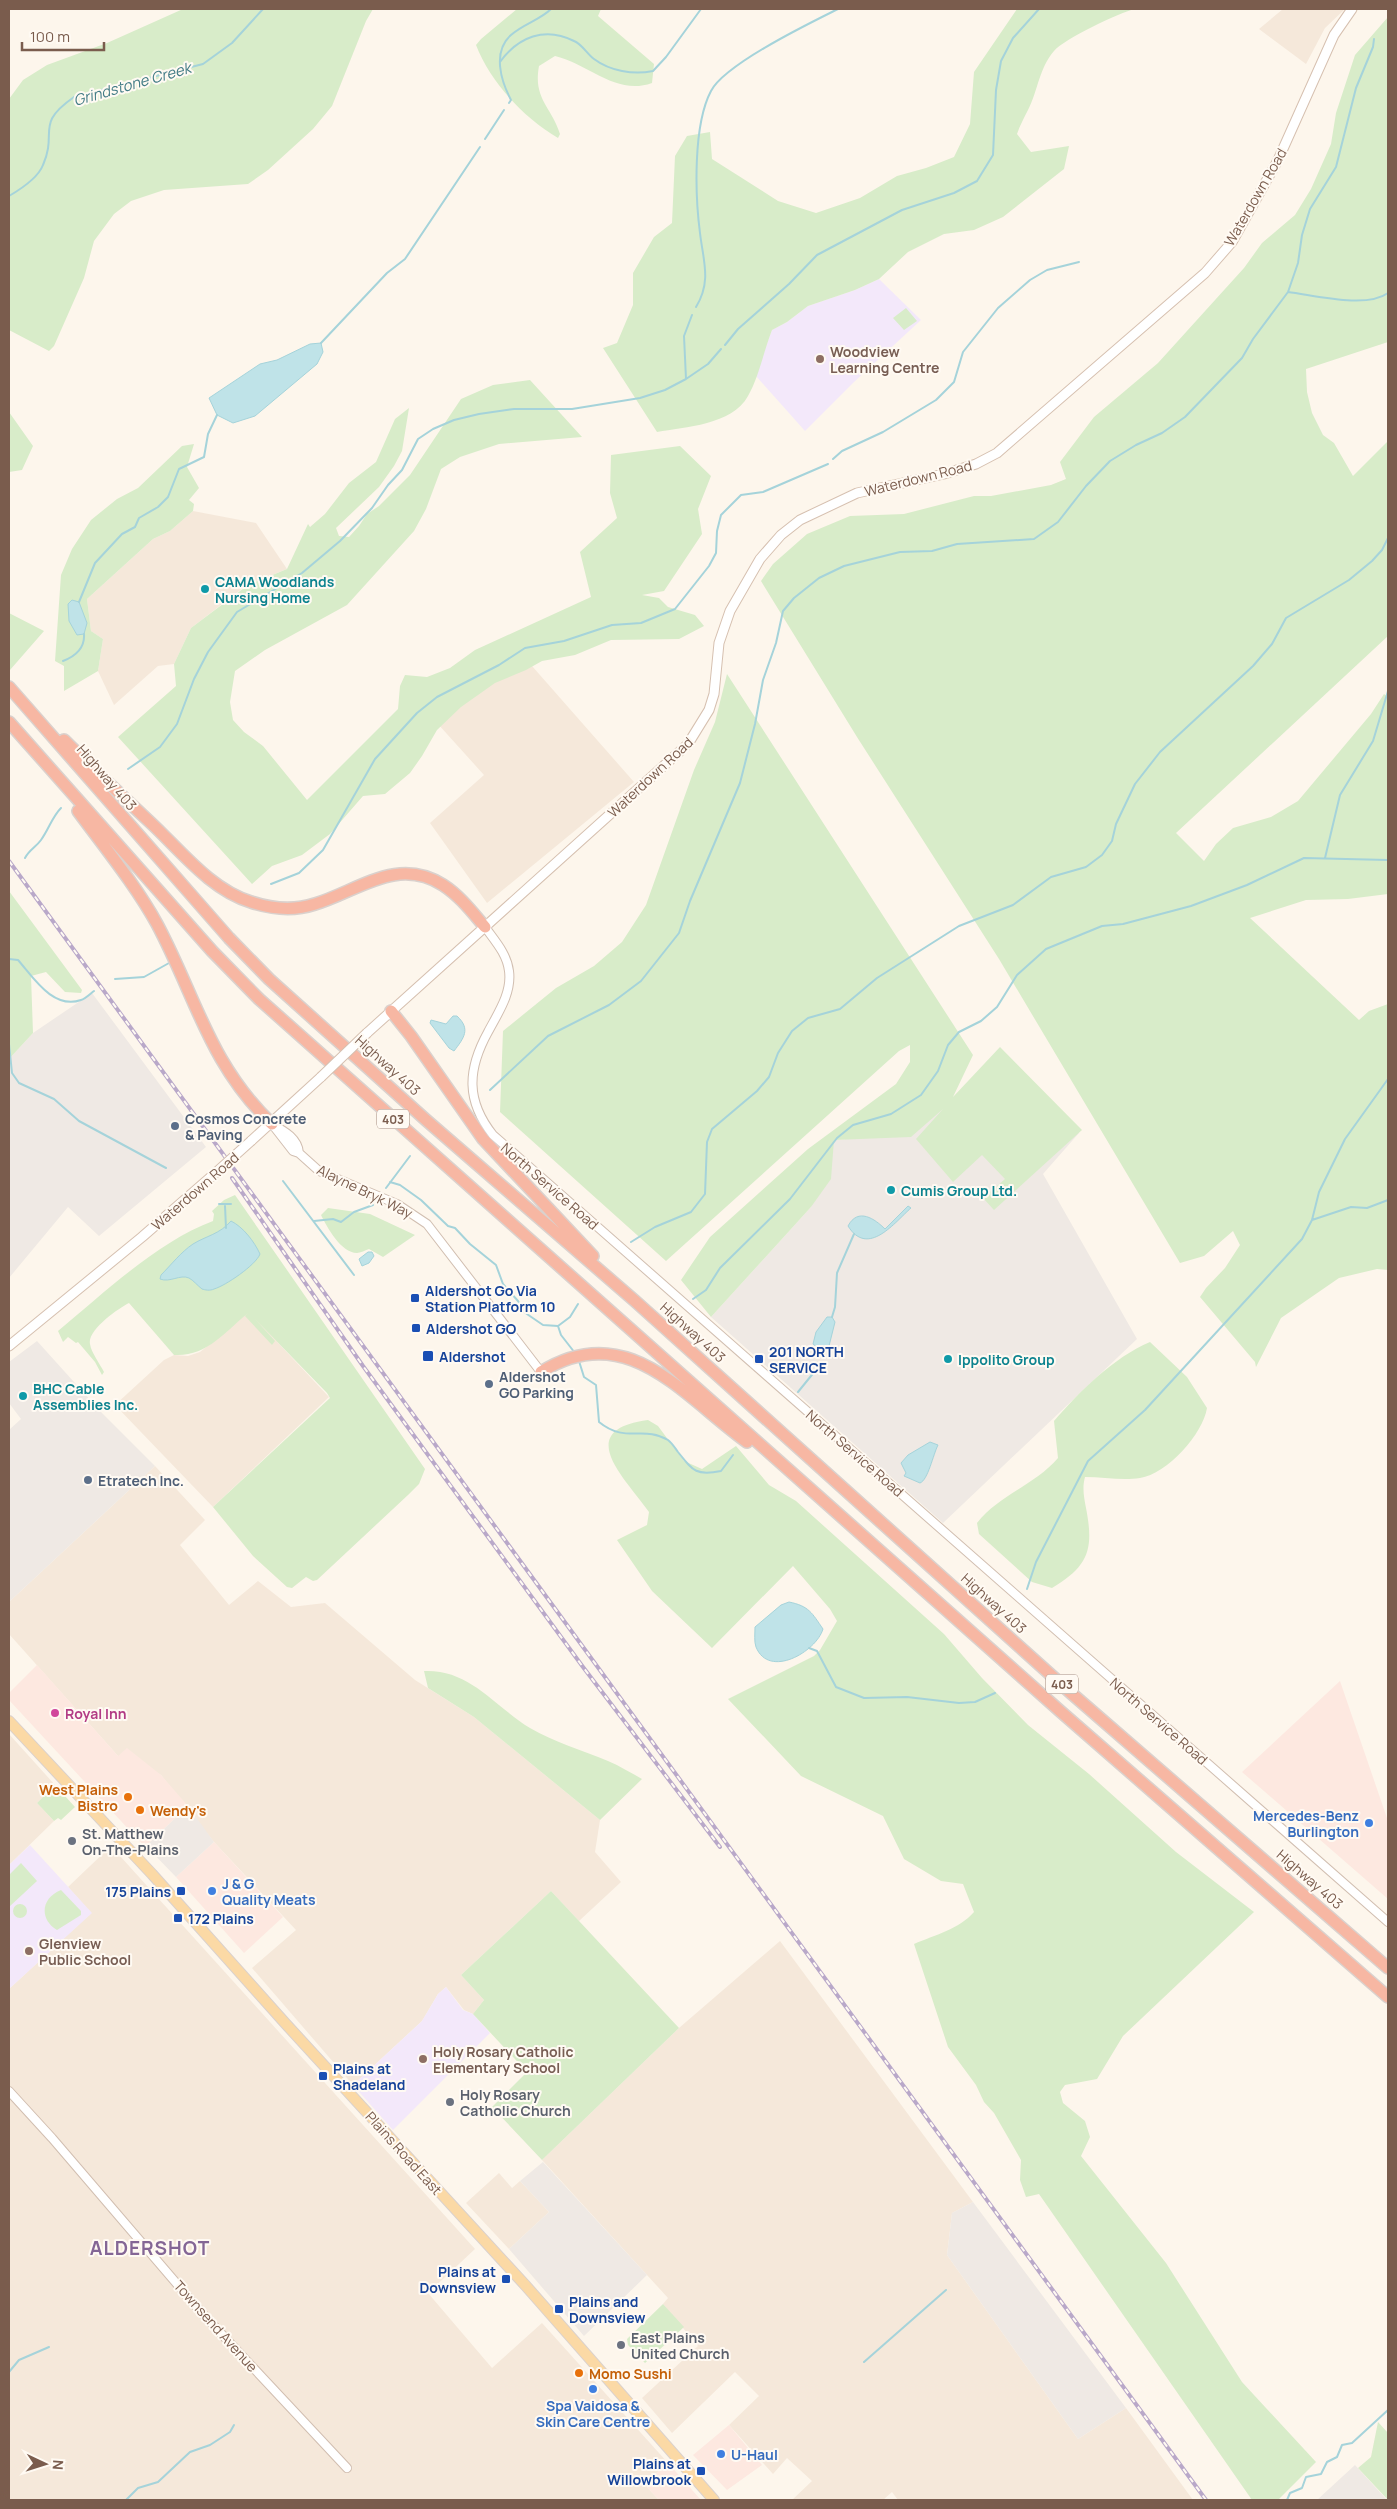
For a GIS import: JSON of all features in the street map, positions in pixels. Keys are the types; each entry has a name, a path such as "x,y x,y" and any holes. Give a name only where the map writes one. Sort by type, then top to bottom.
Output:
{"highway":[{"path":"9,686 206,876 239,898 278,908 305,907 378,878 398,874 416,874 434,880 457,896 485,928"},
{"name":"Highway 403","path":"9,686 229,938 269,979 434,1126 636,1301 1071,1693 1388,1968"},
{"name":"403","path":"9,722 212,951 259,999 792,1474 1388,1997"},
{"path":"21,736 105,846 156,922 223,1066 244,1095 272,1124"},
{"path":"391,1011 411,1036 483,1139 636,1301"},
{"path":"541,1372 577,1355 597,1352 616,1354 648,1367 792,1474"}],"main road":[{"name":"Waterdown Road","path":"9,1346 272,1124 391,1011 485,928 696,735 709,710 714,694 719,643 730,611 760,559 781,535 800,520 857,493 959,470 987,460 1205,273 1237,233 1278,160 1327,48 1352,9"},
{"name":"Plains Road East","path":"9,1721 165,1888 285,2023 526,2286 714,2500"}],"street":[{"name":"North Service Road","path":"485,928 505,956 509,977 504,1001 479,1050 472,1078 474,1104 478,1114 493,1135 1388,1922"},
{"name":"Alayne Bryk Way","path":"272,1124 280,1138 293,1151 299,1153 325,1174 397,1204 421,1219 435,1232 541,1372"},
{"name":"Townsend Avenue","path":"9,2091 59,2145 202,2312 347,2468"}],"shaded area":[{"path":"1283,9 1345,9 1325,28 1306,64 1259,29"},
{"name":"Woodview Learning Centre","path":"879,279 921,320 854,382 805,431 755,375 772,330 787,322 808,306 855,290"},
{"path":"193,511 256,523 287,569 247,585 191,628 174,664 158,666 114,705 98,671 103,639 91,631 87,599 153,539 170,531"},
{"path":"525,658 634,782 487,903 430,823 484,775 428,713"},
{"path":"92,993 206,1147 99,1236 68,1207 9,1278 9,1059 33,1033"},
{"path":"1005,1053 1079,1133 1043,1174 1137,1339 943,1523 711,1317 811,1207 834,1140 863,1138 948,1103"},
{"path":"249,1312 329,1397 213,1507 115,1405 164,1360 174,1355 188,1356 200,1352"},
{"path":"37,1341 102,1413 155,1466 9,1602 9,1430 21,1419 9,1403 9,1362"},
{"path":"155,1466 205,1520 180,1545 229,1605 258,1581 291,1607 325,1603 415,1680 474,1717 600,1820 595,1852 621,1882 579,1921 551,1891 461,1975 484,2000 473,2014 464,2010 446,1987 438,1994 422,2021 353,2085 252,1968 296,1930 214,1842 161,1775 118,1756 9,1634 9,1602"},
{"path":"37,1665 118,1756 127,1748 161,1775 188,1806 145,1847 9,1700 9,1693"},
{"path":"1340,1681 1388,1821 1388,1899 1242,1772"},
{"path":"9,1734 55,1785 37,1803 54,1821 9,1865"},
{"path":"188,1806 214,1842 176,1877 146,1846"},
{"path":"214,1842 283,1917 244,1953 176,1877"},
{"name":"Glenview Public School","path":"30,1845 92,1913 9,1989 9,1865"},
{"path":"111,1846 475,2249 428,2293 492,2368 542,2323 668,2463 644,2484 659,2500 9,2500 9,1989 91,1913 68,1887"},
{"path":"780,1941 973,2202 952,2213 947,2255 1078,2439 1126,2408 1193,2500 898,2500 892,2492 883,2500 792,2500 812,2481 787,2458 773,2474 729,2425 759,2396 735,2372 672,2433 642,2398 698,2346 663,2304 668,2298 542,2160 679,2028"},
{"name":"Holy Rosary Catholic Elementary School","path":"446,1987 463,2010 473,2014 490,2033 393,2130 353,2085 422,2021 438,1994"},
{"path":"543,2162 647,2275 584,2336 509,2249 549,2212 520,2181"},
{"path":"499,2173 512,2188 520,2181 549,2212 509,2249 466,2203"},
{"path":"973,2202 1126,2408 1078,2439 947,2255 952,2213"},
{"path":"729,2425 762,2465 727,2490 693,2455"},
{"path":"668,2463 701,2500 659,2500 644,2484"},
{"path":"1355,2465 1387,2500 1317,2500"}],"green space":[{"path":"183,9 373,9 366,21 332,106 313,129 268,170 248,184 164,190 131,201 114,214 94,241 84,278 54,346 49,351 9,330 9,99 23,80 47,65 107,43"},
{"path":"517,9 601,9 598,16 654,64 652,83 639,86 614,82 555,56 539,66 538,87 560,134 558,138 533,120 499,86 482,59 476,45"},
{"path":"1017,9 1135,9 1105,20 1080,33 1054,51 1045,65 1017,134 1031,152 1069,146 1064,169 1003,217 974,230 944,234 908,252 879,279 855,290 808,306 787,322 772,330 752,389 741,406 731,413 707,423 657,432 603,348 617,343 633,305 633,273 654,237 672,223 675,156 687,136 710,132 712,159 778,201 816,213 860,198 897,176 926,168 954,157 970,124 974,72"},
{"path":"1388,17 1388,342 1306,369 1307,392 1312,413 1323,435 1334,443 1353,476 1388,441 1388,636 1176,833 1204,861 1216,844 1233,828 1271,817 1298,801 1371,714 1384,694 1388,697 1388,894 1348,899 1306,900 1250,918 1359,1020 1369,1011 1388,1004 1388,1270 1377,1269 1339,1278 1281,1318 1256,1367 1255,1362 1200,1297 1225,1268 1240,1245 1233,1231 1204,1256 1180,1263 999,959 857,737 761,581 773,564 807,534 850,516 904,514 974,496 991,496 1051,485 1066,479 1060,462 1094,417 1158,363 1244,268 1262,243 1295,215 1311,189 1331,144 1336,113 1355,55"},
{"path":"906,308 917,321 904,330 893,318"},
{"path":"530,380 582,437 499,444 460,457 441,469 426,509 414,531 347,605 265,650 235,671 230,702 233,720 244,732 263,746 307,800 398,709 400,686 405,675 427,677 450,668 475,650 591,597 580,552 617,518 610,493 611,455 680,446 711,476 698,509 702,534 664,591 642,595 659,598 668,607 695,615 704,626 679,639 611,640 575,655 542,661 495,683 461,707 437,730 410,773 385,794 363,796 330,834 302,855 272,866 252,884 118,737 176,686 174,664 191,628 248,585 287,569 308,524 310,527 325,514 349,483 376,462 395,419 409,408 402,451 379,487 336,528 339,536 349,537 367,514 379,506 410,475 461,399 493,385"},
{"path":"9,412 33,446 22,470 9,472"},
{"path":"194,444 187,467 199,488 189,500 194,504 193,511 170,531 153,539 87,599 91,631 103,639 98,671 64,691 64,666 55,661 61,575 72,549 91,520 117,499 138,488 182,446"},
{"path":"9,613 44,631 10,670 9,669"},
{"path":"727,674 973,1055 953,1097 1000,1047 1082,1130 994,1210 983,1198 1005,1179 982,1155 953,1182 916,1139 943,1109 911,1137 834,1140 831,1179 811,1207 711,1317 681,1280 710,1237 808,1149 896,1084 910,1062 910,1045 899,1051 666,1261 500,1112 503,1031 556,988 594,966 622,942 646,905 694,770 715,722"},
{"path":"9,891 82,990 81,993 65,992 46,972 31,976 33,1033 9,1059"},
{"path":"235,1195 425,1469 419,1484 317,1580 313,1581 306,1577 292,1588 287,1587 253,1556 213,1507 330,1398 327,1393 255,1319 275,1341 272,1345 245,1316 248,1313 205,1348 185,1355 174,1355 129,1303 98,1326 90,1338 92,1351 104,1372 102,1375 95,1362 78,1342 76,1343 68,1337 63,1342 58,1331 151,1255 192,1230 213,1221 214,1214 212,1211 224,1200"},
{"path":"328,1208 370,1214 415,1235 383,1257 369,1249 358,1253 351,1252 345,1249 335,1238 321,1215"},
{"path":"1150,1342 1187,1377 1207,1408 1199,1429 1191,1441 1172,1461 1150,1475 1127,1479 1085,1477 1084,1492 1089,1535 1089,1546 1086,1555 1074,1572 1052,1588 1032,1582 979,1534 977,1523 986,1513 1039,1476 1058,1458 1054,1421 1074,1399 1110,1366"},
{"path":"648,1420 658,1426 684,1461 702,1469 736,1446 769,1485 796,1501 944,1634 982,1678 1028,1725 1089,1774 1176,1852 1254,1912 1123,2036 1097,2079 1065,2085 1060,2092 1063,2103 1085,2121 1090,2137 1081,2156 1166,2263 1242,2382 1316,2462 1278,2500 1252,2500 1039,2194 1026,2197 1020,2180 1021,2160 994,2113 984,2102 976,2085 948,2047 914,1944 954,1927 974,1912 963,1884 941,1881 904,1859 883,1816 801,1776 728,1699 814,1656 820,1650 837,1621 830,1609 793,1566 712,1648 652,1591 617,1540 647,1525 649,1512 618,1471 611,1457 609,1445 613,1434 625,1425"},
{"path":"424,1671 440,1672 468,1682 530,1728 558,1742 612,1763 642,1779 600,1820 474,1717 428,1688"},
{"path":"55,1785 75,1807 61,1820 58,1818 54,1821 37,1803"},
{"path":"21,1863 37,1881 9,1907 9,1875"},
{"path":"61,1890 81,1911 81,1915 57,1930 47,1920 45,1909 49,1898"},
{"path":"551,1891 679,2028 542,2160 492,2107 527,2072 473,2014 484,2000 461,1975"},
{"path":"20,1904 25,1906 27,1911 25,1916 20,1918 15,1916 13,1911 15,1906"},
{"path":"663,2304 684,2327 645,2363 628,2345 627,2339"},
{"path":"1378,2422 1388,2433 1388,2500 1358,2468 1371,2457"}],"water":[{"path":"321,343 323,352 317,364 255,416 233,423 217,415 209,398 260,364 277,360 310,344"},
{"path":"72,600 79,602 87,623 84,634 77,635 69,621 68,604"},
{"path":"453,1016 457,1016 465,1029 461,1042 454,1051 449,1048 430,1023 431,1020 446,1024"},
{"path":"908,1206 911,1208 897,1221 873,1238 864,1239 856,1235 848,1226 852,1220 861,1216 872,1219 885,1229"},
{"path":"231,1221 248,1235 260,1254 247,1269 225,1284 211,1290 202,1289 186,1277 167,1280 160,1279 161,1275 189,1247 218,1232"},
{"path":"368,1252 372,1252 374,1256 369,1263 362,1266 359,1259"},
{"path":"827,1317 832,1317 835,1322 829,1346 818,1348 813,1344 816,1332"},
{"path":"930,1442 938,1445 923,1481 920,1483 904,1476 906,1473 901,1463 908,1455"},
{"path":"789,1602 806,1608 823,1629 819,1638 802,1653 792,1659 771,1661 762,1656 756,1647 755,1627 781,1605"}],"waterway":[{"name":"Grindstone Creek","path":"9,196 29,183 41,170 47,153 49,129 54,115 74,97 203,64 232,43 263,9"},
{"path":"509,103 511,100 504,84 500,67 500,58 505,42 511,35 551,9"},
{"path":"500,62 507,53 524,40 533,36 553,34 577,42 594,59 614,69 630,72 653,71 666,57 701,9"},
{"path":"696,307 704,288 705,279 698,217 698,141 705,105 711,91 719,80 750,57 789,34 838,9"},
{"path":"725,345 738,329 789,284 817,255 902,210 954,193 977,181 993,155 996,90 1001,61 1013,38 1039,9"},
{"path":"490,1090 548,1036 609,1005 641,981 679,933 690,901 740,783 755,724 763,680 776,643 783,611 794,598 819,578 844,566 900,552 932,551 957,544 1034,539 1058,522 1086,486 1110,461 1136,445 1162,433 1185,417 1242,358 1253,339 1288,292 1298,263 1302,235 1310,209 1336,167 1356,88 1373,47 1374,39"},
{"path":"485,139 504,110"},
{"path":"321,343 387,273 405,259 480,147"},
{"path":"833,459 842,451 883,432 936,400 954,382 963,352 998,308 1030,280 1047,270 1079,262"},
{"path":"1288,292 1354,301 1378,298 1388,293"},
{"path":"686,379 684,336 692,315"},
{"path":"128,769 160,747 177,724 194,679 208,652 237,612 302,573 340,541 372,508 388,485 402,470 418,439 433,429 454,420 479,414 514,409 572,409 640,398 665,390 686,379 708,364 721,349"},
{"path":"79,602 95,563 122,534 135,527 139,518 158,507 168,497 179,469 204,457 208,434 217,415"},
{"path":"271,884 299,873 323,850 375,759 417,713 437,697 499,665 525,648 564,641 612,625 641,623 675,609 709,566 716,553 717,531 721,515 741,495 763,492 828,464"},
{"path":"631,1242 655,1227 691,1212 705,1194 707,1142 712,1129 757,1091 769,1077 778,1053 792,1031 808,1018 840,1009 877,978 959,926 1013,905 1051,877 1086,867 1102,855 1112,841 1116,824 1135,784 1160,752 1253,666 1272,644 1286,618 1349,580 1372,561 1382,550 1388,538"},
{"path":"63,661 79,651 83,643 84,634"},
{"path":"1325,858 1340,795 1373,741 1388,691"},
{"path":"25,858 41,840 61,808"},
{"path":"693,1299 706,1290 720,1268 790,1199 837,1138 853,1125 891,1114 921,1095 938,1071 948,1045 959,1032 981,1021 997,1007 1017,975 1046,949 1102,926 1123,924 1191,906 1247,885 1304,858 1388,860"},
{"path":"9,959 18,960 37,983 61,1000 71,1002 81,1000 94,991"},
{"path":"115,979 144,977 169,963"},
{"path":"9,1044 12,1073 19,1083 54,1099 79,1121 166,1168"},
{"path":"1027,1589 1036,1562 1088,1461 1145,1410 1302,1239 1312,1220 1319,1192 1345,1139 1388,1079"},
{"path":"386,1188 410,1156"},
{"path":"283,1181 354,1275"},
{"path":"390,1182 400,1185 421,1200 448,1226 455,1228 470,1244 496,1265 503,1284 518,1301 524,1312 543,1325 558,1326 570,1317 578,1304"},
{"path":"1312,1220 1351,1207 1367,1208 1388,1200"},
{"path":"219,1204 231,1204"},
{"path":"314,1221 333,1219 341,1222 354,1212 373,1205"},
{"path":"225,1206 226,1228"},
{"path":"832,1317 835,1307 837,1273 854,1234"},
{"path":"558,1326 561,1335 575,1353"},
{"path":"579,1361 584,1377 596,1385 599,1422 618,1432 650,1434 668,1440 688,1464 700,1472 721,1471 733,1455"},
{"path":"798,1392 815,1371"},
{"path":"809,1648 817,1651 836,1687 864,1698 907,1697 959,1703 975,1702 995,1693"},
{"path":"864,2362 946,2290"},
{"path":"9,2372 19,2360 49,2347"},
{"path":"1287,2500 1290,2493 1302,2488 1306,2477 1321,2474 1327,2462 1337,2457 1342,2445 1352,2443 1388,2410"},
{"path":"126,2500 138,2488 158,2482 190,2452 210,2445 230,2432 234,2425"}],"railway":[{"path":"9,861 1206,2500"},
{"path":"232,1178 363,1366 583,1667 720,1847"}],"place":[{"name":"Woodview Learning Centre","path":"820,359"},
{"name":"CAMA Woodlands Nursing Home","path":"205,589"},
{"name":"Cosmos Concrete & Paving","path":"175,1126"},
{"name":"Cumis Group Ltd.","path":"891,1190"},
{"name":"Aldershot Go Via Station Platform 10","path":"415,1298"},
{"name":"Aldershot GO","path":"416,1328"},
{"name":"Aldershot","path":"428,1356"},
{"name":"201 NORTH SERVICE","path":"759,1359"},
{"name":"Ippolito Group","path":"948,1359"},
{"name":"Aldershot GO Parking","path":"489,1384"},
{"name":"BHC Cable Assemblies Inc.","path":"23,1396"},
{"name":"Etratech Inc.","path":"88,1480"},
{"name":"Royal Inn","path":"55,1713"},
{"name":"West Plains Bistro","path":"128,1797"},
{"name":"Wendy's","path":"140,1810"},
{"name":"Mercedes-Benz Burlington","path":"1369,1823"},
{"name":"St. Matthew On-The-Plains","path":"72,1841"},
{"name":"175 Plains","path":"181,1891"},
{"name":"J & G Quality Meats","path":"212,1891"},
{"name":"172 Plains","path":"178,1918"},
{"name":"Glenview Public School","path":"29,1951"},
{"name":"Holy Rosary Catholic Elementary School","path":"423,2059"},
{"name":"Plains at Shadeland","path":"323,2076"},
{"name":"Holy Rosary Catholic Church","path":"450,2102"},
{"name":"Plains at Downsview","path":"506,2279"},
{"name":"Plains and Downsview","path":"559,2309"},
{"name":"East Plains United Church","path":"621,2345"},
{"name":"Momo Sushi","path":"579,2373"},
{"name":"Spa Vaidosa & Skin Care Centre","path":"593,2389"},
{"name":"U-Haul","path":"721,2454"},
{"name":"Plains at Willowbrook","path":"701,2471"}],"district":[{"name":"ALDERSHOT","path":"150,2248"}]}
